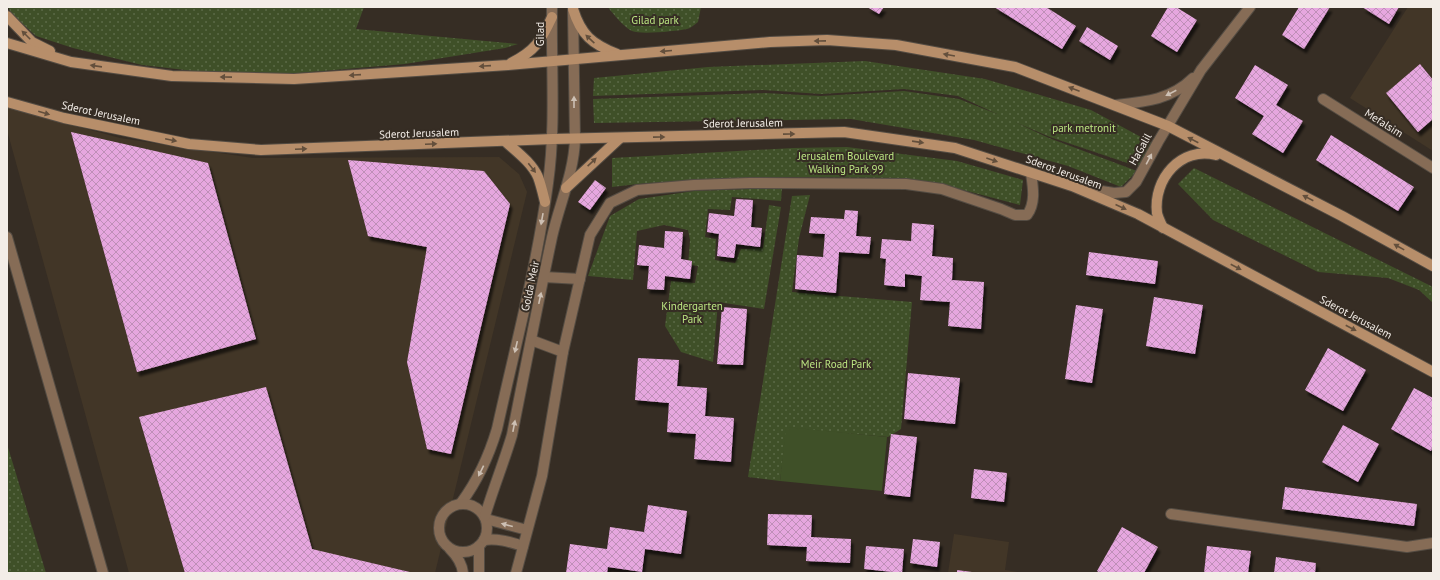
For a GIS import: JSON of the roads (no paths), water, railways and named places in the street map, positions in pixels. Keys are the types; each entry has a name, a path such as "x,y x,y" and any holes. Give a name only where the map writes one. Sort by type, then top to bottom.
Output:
{"main road":[{"path":"573,8 582,30 588,38 605,49 621,55"},
{"path":"508,65 519,59 536,46 543,36 552,12"},
{"path":"7,16 32,42 71,62"},
{"path":"7,43 71,62 172,76 294,79 508,65 770,42 827,40 896,45 1015,67 1168,126 1342,216 1433,266"},
{"name":"Sderot Jerusalem","path":"7,102 64,118 189,144 261,150 506,142 553,139 844,132 955,148 1072,186 1122,207 1433,372"},
{"path":"566,188 620,138"},
{"path":"506,142 535,171 545,202"},
{"path":"1163,228 1157,215 1157,202 1162,182 1175,164 1184,157 1197,153 1210,153 1228,157"}],"street":[{"name":"HaGalil","path":"1072,186 1114,193 1126,192 1136,182 1158,142 1202,70 1250,7"},
{"path":"573,8 574,59"},
{"name":"Gilad","path":"552,12 552,61"},
{"name":"Golda Meir","path":"485,517 490,497 512,435 552,236 571,169 575,139 574,59"},
{"name":"Golda Meir","path":"461,503 477,480 489,455 497,429 537,251 553,139 552,61"},
{"name":"HaGalil","path":"1114,105 1156,100 1169,95 1185,86 1202,70"},
{"name":"Mefalsim","path":"1323,99 1433,168"},
{"path":"516,573 542,476 563,352 590,235 610,203 637,190 694,185 749,183 906,184 942,189 1015,215 1027,215 1032,208 1033,191 1031,173"},
{"path":"7,237 102,573"},
{"path":"544,277 580,279"},
{"path":"531,340 563,352"},
{"path":"463,573 463,567 459,559 445,544 439,532 440,518 449,508 461,503 474,505 485,517 488,524 487,532 482,543 479,573"},
{"path":"1171,514 1407,547 1433,543"},
{"path":"485,517 527,530"},
{"path":"450,549 464,552 472,551 482,543 493,538 523,546"}],"park label":[{"name":"Gilad park","path":"655,20"},
{"name":"park metronit","path":"1084,128"},
{"name":"Jerusalem Boulevard Walking Park 99","path":"846,162"},
{"name":"Kindergarten Park","path":"692,312"},
{"name":"Meir Road Park","path":"836,364"}]}
